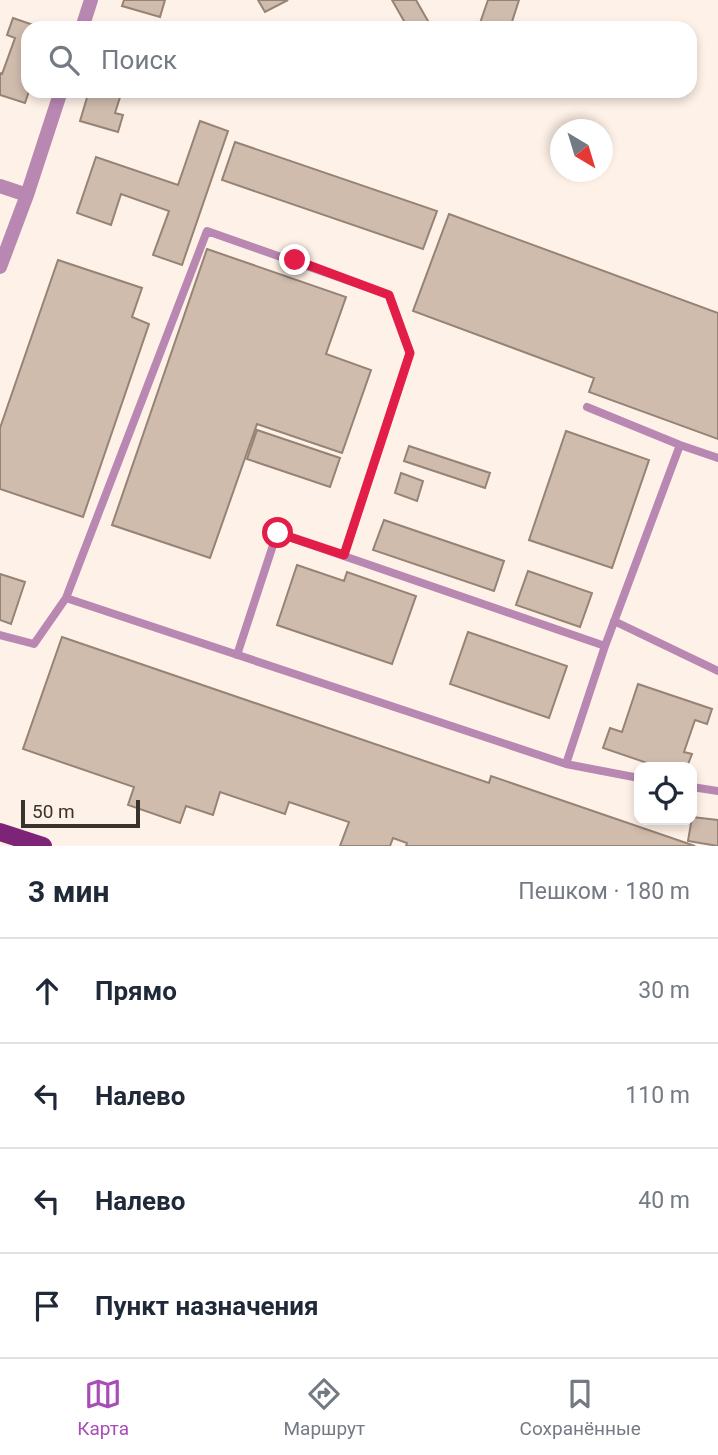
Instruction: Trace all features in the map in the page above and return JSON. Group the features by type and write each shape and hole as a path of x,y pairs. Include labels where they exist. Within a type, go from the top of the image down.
{"main road":[{"path":"0,832 43,846"}],"street":[{"path":"84,21 91,0"},
{"path":"0,267 59,98"},
{"path":"0,186 27,195"}],"lane":[{"path":"0,635 33,644 66,598 207,230 389,295 410,353 344,555"},
{"path":"587,407 718,458"},
{"path":"566,764 605,646 680,445"},
{"path":"237,655 278,533 605,646"},
{"path":"66,598 566,764 634,777"},
{"path":"614,621 718,671"},
{"path":"697,788 718,791"}],"building":[{"path":"124,0 165,0 160,17 122,6"},
{"path":"258,0 288,0 265,12"},
{"path":"392,0 416,0 428,21 404,21"},
{"path":"488,0 519,0 512,21 481,21"},
{"path":"13,18 22,21 21,98 27,98 25,103 0,95 0,73 2,74 15,38 7,35"},
{"path":"87,98 120,98 115,113 123,115 118,132 80,121"},
{"path":"200,121 228,131 182,265 153,255 169,211 121,194 111,225 77,213 96,157 178,185"},
{"path":"235,142 437,211 423,249 222,180"},
{"path":"449,214 718,313 718,439 589,392 594,378 413,311"},
{"path":"207,249 346,297 326,354 371,370 342,453 257,424 210,558 112,525"},
{"path":"58,260 142,288 132,317 149,324 83,517 0,489 0,428"},
{"path":"257,430 340,458 330,487 247,459"},
{"path":"566,431 649,460 612,568 529,540"},
{"path":"409,446 490,473 485,488 404,461"},
{"path":"401,473 423,481 417,501 395,493"},
{"path":"384,520 504,561 494,591 373,550"},
{"path":"297,565 344,581 347,572 416,596 392,664 277,625"},
{"path":"528,571 592,593 580,627 516,605"},
{"path":"0,574 25,582 11,624 0,620"},
{"path":"468,632 567,666 549,718 450,684"},
{"path":"62,637 489,783 491,776 695,846 406,846 407,843 393,838 390,846 340,846 349,822 289,802 285,814 220,792 213,815 186,806 180,823 128,805 134,787 23,749"},
{"path":"638,684 712,709 707,724 695,720 684,752 692,754 689,762 644,762 603,748 610,728 622,732"},
{"path":"697,818 718,820 718,846 688,841 691,825 697,825"}],"route":[{"path":"278,533 344,555 410,353 389,295 295,260"}]}
